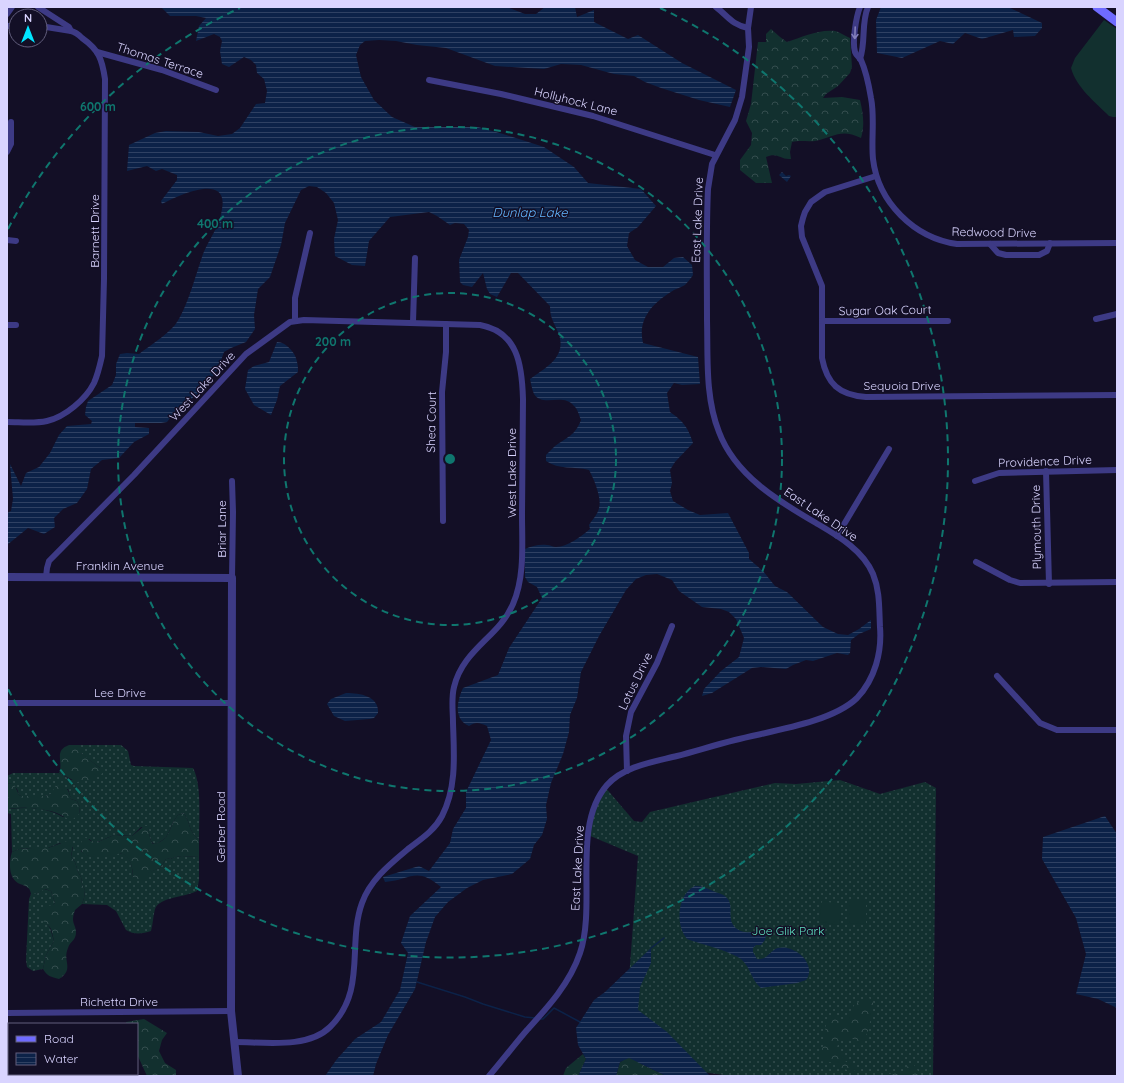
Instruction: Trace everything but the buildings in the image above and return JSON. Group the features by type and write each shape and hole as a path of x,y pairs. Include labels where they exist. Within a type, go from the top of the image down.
{"main road":[{"path":"1097,7 1117,22"}],"street":[{"path":"7,14 12,7"},
{"name":"Barnett Drive","path":"7,422 41,422 58,417 75,404 85,395 93,384 100,367 102,349 104,286 104,69 93,46 75,32 71,31 69,27 38,7"},
{"path":"716,7 731,22 748,28"},
{"name":"East Lake Drive","path":"489,1076 566,983 575,966 584,938 587,855 591,818 596,804 606,787 616,777 627,771 659,760 830,715 848,705 860,694 869,682 877,661 881,629 879,596 877,585 868,564 856,551 837,536 777,498 746,474 730,454 719,433 714,419 709,391 707,232 708,190 710,173 715,155 735,120 742,97 749,47 748,28 750,7"},
{"name":"Redwood Drive","path":"860,7 855,25 855,52 860,59 867,77 872,107 873,154 876,176 884,193 895,209 908,223 933,238 952,243 1117,243"},
{"name":"Redwood Drive","path":"860,59 863,51 863,28 868,7"},
{"path":"48,27 71,31"},
{"name":"Thomas Terrace","path":"97,52 162,70 216,90"},
{"name":"Hollyhock Lane","path":"429,80 502,94 593,116 715,155"},
{"path":"7,152 11,144 10,122"},
{"name":"Sequoia Drive","path":"876,176 825,192 811,202 805,212 802,223 802,237 822,286 822,358 824,370 836,388 853,396 871,397 1117,395"},
{"path":"295,321 295,298 310,233"},
{"path":"7,240 16,241"},
{"path":"990,244 998,253 1006,255 1039,255 1047,251 1050,243"},
{"path":"413,322 415,258"},
{"path":"1096,319 1117,314"},
{"name":"West Lake Drive","path":"46,577 46,568 49,561 134,475 246,354 290,322 304,320 480,325 492,328 499,332 512,344 521,374 523,398 522,552 517,593 507,615 498,627 472,652 455,681 452,700 454,769 451,788 443,814 433,829 404,853 373,882 362,901 357,924 356,956 352,984 340,1015 330,1027 323,1033 310,1040 290,1042 235,1042"},
{"name":"Sugar Oak Court","path":"822,321 948,320"},
{"name":"Shea Court","path":"443,522 442,392 446,352 446,324"},
{"path":"7,326 16,326"},
{"path":"837,536 889,449"},
{"name":"Providence Drive","path":"975,481 999,473 1117,470"},
{"name":"Plymouth Drive","path":"1046,471 1049,584"},
{"name":"Briar Lane","path":"232,481 232,578"},
{"path":"976,562 1010,580 1020,583 1049,584 1117,582"},
{"name":"Franklin Avenue","path":"7,576 232,578"},
{"name":"Gerber Road","path":"232,578 231,1011 238,1076"},
{"name":"Lotus Drive","path":"627,771 626,736 631,712 657,663 672,626"},
{"path":"997,676 1040,723 1049,728 1057,730 1117,730"},
{"name":"Lee Drive","path":"7,703 232,703"},
{"name":"Richetta Drive","path":"7,1013 231,1011"}],"green space":[{"path":"1104,20 1117,29 1117,117 1109,116 1087,94 1077,82 1071,68 1075,58"},
{"path":"771,29 787,42 823,31 835,31 850,38 852,67 850,73 838,86 826,94 823,98 842,97 860,100 863,114 863,128 861,138 854,135 838,134 815,141 792,142 790,152 791,159 773,155 766,157 772,183 756,183 740,170 740,160 751,145 752,133 746,121 751,104 758,42 766,42 766,34"},
{"path":"69,745 81,745 81,753 100,768 102,774 90,780 77,782 59,773 61,750"},
{"path":"81,745 121,745 128,751 131,765 193,768 196,775 199,793 199,839 191,831 184,813 178,815 164,839 160,842 154,844 151,841 148,829 141,827 132,836 116,835 98,842 89,839 81,851 88,855 96,856 120,853 127,856 131,864 133,878 160,868 166,859 171,859 178,856 199,857 199,880 197,891 167,900 158,905 155,909 151,931 138,934 129,932 126,930 116,911 107,905 82,904 85,890 75,862 71,857 73,847 60,843 48,848 19,849 12,852 11,814 7,813 8,809 37,808 50,811 63,817 79,814 80,807 77,801 71,799 68,789 45,796 21,796 11,783 7,784 7,776 13,773 59,773 71,780 100,768 81,753"},
{"name":"Joe Glik Park","path":"840,780 880,794 925,782 936,788 933,1076 731,1076 623,1061 638,856 588,835 591,818 605,787 634,821 642,822 650,812 775,783 796,784"},
{"path":"7,784 14,784 19,795 21,796 45,796 51,794 56,785 65,787 68,790 71,799 77,801 80,807 79,814 72,820 54,812 44,810 16,808 7,810"},
{"path":"184,813 191,831 199,839 199,857 178,856 171,859 166,859 160,868 148,873 145,879 139,881 133,879 131,863 127,857 120,853 112,856 92,857 84,854 82,851 80,845 83,839 86,838 91,841 98,842 114,835 132,836 144,826 147,826 153,844 159,842 166,837 178,815"},
{"path":"67,841 73,844 71,857 75,862 85,890 82,904 75,910 73,918 76,935 69,946 67,953 66,972 59,979 50,976 43,969 46,955 54,941 51,929 41,916 43,909 55,903 51,891 45,889 36,894 31,894 27,887 16,882 13,878 10,870 10,861 12,852 19,849 48,848"},
{"path":"44,889 51,891 55,903 42,918 50,928 54,941 46,955 43,969 33,971 27,967 26,960 29,899 31,894 36,894"},
{"path":"822,901 840,904 841,914 839,925 819,922"},
{"path":"848,901 866,901 866,924 848,923"},
{"path":"869,998 874,1004 868,1031 860,1048 853,1039 840,1040 837,1047 845,1061 856,1068 854,1072 830,1062 819,1061 824,1044 828,1018 834,1015 839,1022 846,1018 855,1004"},
{"path":"144,1019 167,1033 162,1040 159,1051 165,1063 176,1070 176,1076 147,1076 138,1056 138,1023 126,1022"},
{"path":"583,1054 586,1059 579,1076 563,1076 566,1068"},
{"path":"629,1058 666,1076 616,1076 620,1062"},
{"path":"912,1062 918,1071 919,1076 886,1076 888,1074 902,1072"}],"water":[{"name":"Dunlap Lake","path":"161,7 507,7 525,14 536,14 545,7 575,7 577,17 594,10 594,22 628,39 638,35 682,63 736,90 730,107 699,100 661,88 634,76 614,74 581,65 561,64 544,69 495,66 446,48 396,41 365,41 360,45 356,55 361,77 374,100 392,117 415,127 478,127 503,134 544,147 574,167 588,183 641,189 656,206 638,227 629,233 627,246 635,260 648,267 663,267 674,258 683,257 692,265 693,275 686,284 674,290 654,305 645,318 642,326 643,343 698,357 700,384 682,385 674,383 667,393 670,412 684,425 693,443 675,462 670,470 672,483 670,491 673,501 700,515 728,513 749,553 749,559 763,571 775,586 787,592 823,627 838,634 848,635 871,620 871,629 859,634 851,640 850,653 848,655 837,653 813,661 806,660 786,669 761,667 752,668 712,693 702,696 704,689 721,671 739,657 744,638 736,619 729,612 721,609 702,607 679,591 672,580 657,574 646,575 636,579 626,590 599,636 581,672 577,698 570,715 569,732 563,754 551,783 546,805 547,819 542,835 534,845 530,859 512,874 483,880 467,888 448,902 435,917 426,942 415,989 388,1035 376,1064 373,1076 325,1076 337,1059 355,1039 381,1022 400,990 408,953 401,943 410,916 441,887 425,877 413,876 385,882 383,877 419,866 429,871 450,843 453,829 466,808 466,792 491,740 487,726 474,723 469,726 460,719 458,714 459,698 463,688 498,675 509,648 542,598 537,587 528,582 525,577 525,549 541,545 560,547 574,541 590,529 589,525 596,515 600,504 595,483 589,470 556,466 546,461 546,455 576,430 581,420 575,407 569,402 564,400 542,400 534,394 532,389 530,379 554,360 560,348 560,340 551,316 550,306 518,273 511,273 497,297 490,294 487,289 483,273 472,287 463,285 460,282 459,260 468,237 469,230 464,224 455,223 450,225 429,212 390,217 369,241 365,266 352,265 335,256 334,239 338,220 334,203 326,193 317,187 309,186 301,190 285,223 281,245 270,277 258,289 254,315 255,329 246,342 224,352 218,369 202,391 176,410 167,422 135,423 135,427 149,428 149,434 134,442 119,458 102,460 91,469 87,489 77,503 63,509 54,518 55,527 44,534 28,528 7,545 7,513 11,511 13,499 10,464 21,486 26,473 39,467 50,453 59,435 67,426 91,424 92,421 85,415 88,401 112,385 116,375 116,364 120,354 139,354 175,325 191,291 203,254 217,227 221,215 222,198 218,191 210,189 201,189 190,192 162,204 161,201 177,180 177,175 162,169 156,171 147,166 127,171 129,145 155,133 166,131 199,132 218,136 232,134 240,128 256,104 265,103 267,91 264,79 257,73 256,65 251,60 244,57 229,67 222,64 220,51 222,41 220,37 214,34 196,41 199,26 206,18 196,16 170,16"},
{"path":"881,7 1008,7 1042,23 1042,28 1035,36 1014,37 1013,30 982,39 965,33 953,44 940,41 902,58 877,53 876,20"},
{"path":"782,172 786,176 791,176 787,182 779,175"},
{"path":"277,342 284,344 293,352 298,366 298,372 280,386 277,400 271,415 254,405 245,389 248,370 254,366 269,362"},
{"path":"346,693 363,695 372,699 377,707 378,713 374,718 370,719 345,721 334,716 327,704 331,699"},
{"path":"1105,816 1117,834 1117,1008 1098,999 1076,994 1086,954 1076,918 1042,859 1043,837"},
{"path":"695,886 707,888 726,897 730,905 733,925 737,929 744,932 759,932 766,935 765,940 761,945 756,945 753,948 753,952 757,959 766,957 775,949 782,947 791,949 803,956 809,970 806,980 797,983 761,988 755,982 747,966 742,960 724,951 687,939 681,926 681,903 684,896"},
{"path":"651,948 651,963 640,987 638,1010 667,1032 710,1076 666,1076 629,1058 620,1062 616,1076 579,1076 586,1059 578,1045 576,1028 594,1000 605,992"}],"waterway":[{"path":"651,948 664,938"},
{"path":"417,982 525,1017 535,1018"},
{"path":"540,1019 543,1019 554,1008 580,1022"}]}
